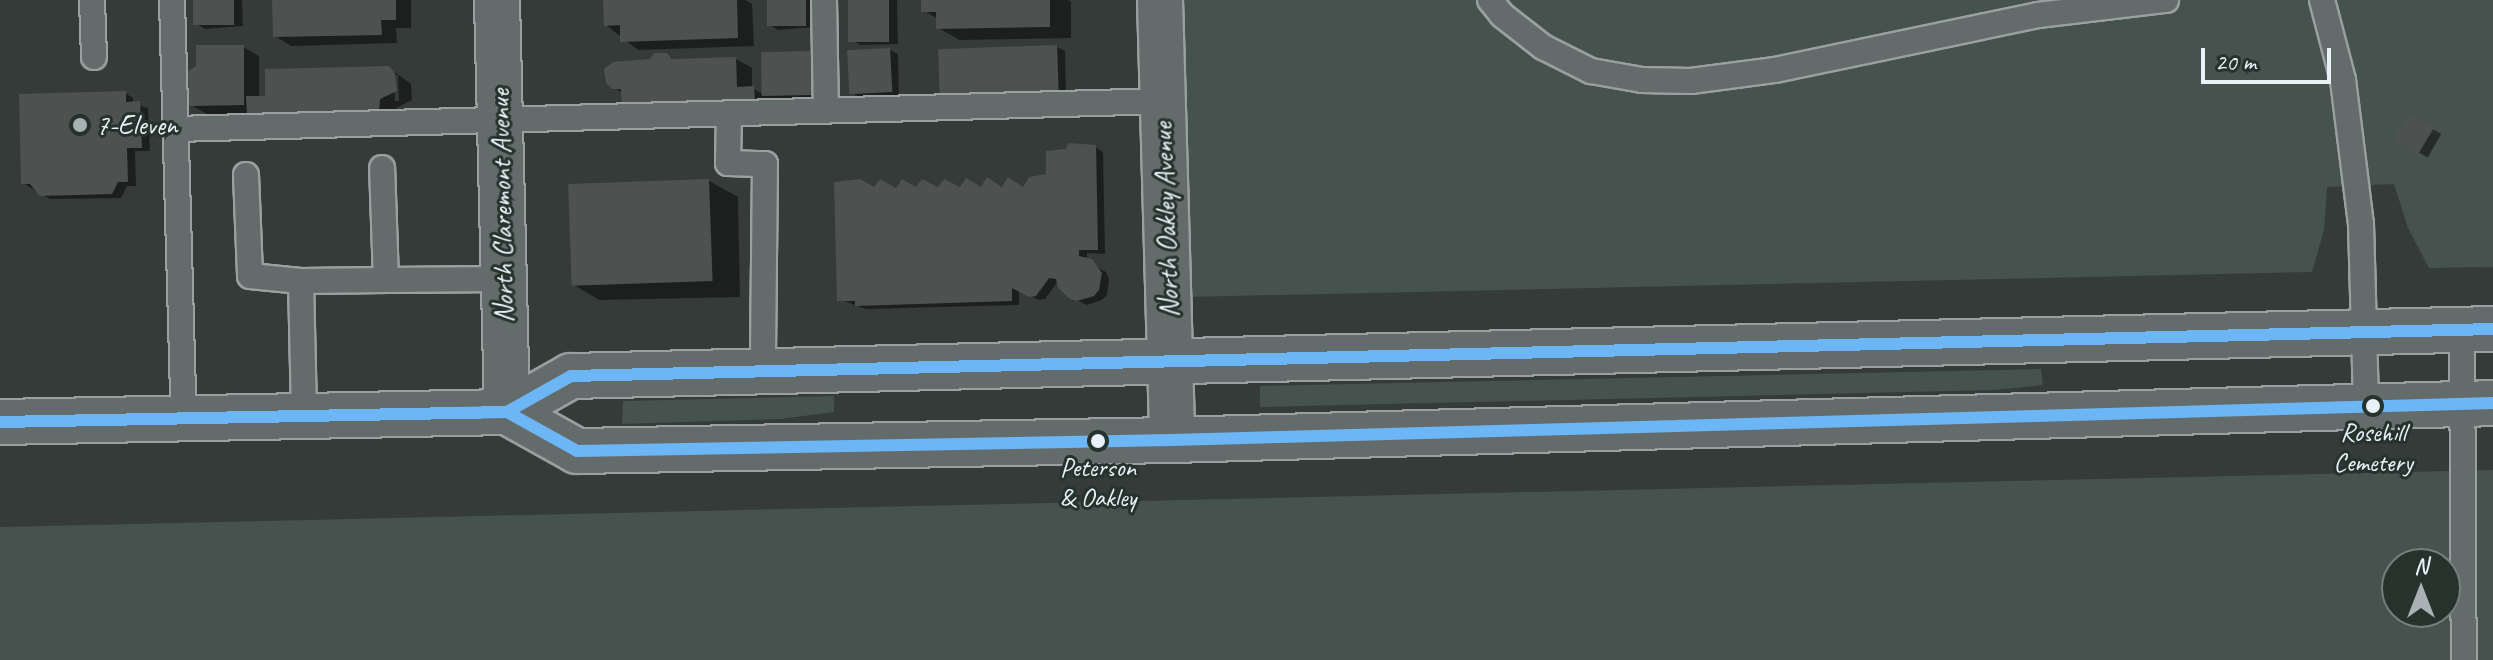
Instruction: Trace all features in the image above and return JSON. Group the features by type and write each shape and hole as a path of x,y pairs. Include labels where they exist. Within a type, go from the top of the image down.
{"main road":[{"name":"North Claremont Avenue","path":"497,0 507,412"},
{"name":"North Oakley Avenue","path":"1160,0 1172,440"},
{"path":"0,422 507,412 571,376 2478,330"},
{"path":"507,412 577,451 1172,440 2478,403"}],"lane":[{"path":"92,0 94,57"},
{"path":"172,0 184,418"},
{"path":"824,0 826,111"},
{"path":"1490,0 1502,15 1543,47 1591,71 1642,80 1691,81 1775,70 2038,15 2166,0"},
{"path":"2322,0 2343,80 2361,224 2366,405"},
{"path":"176,129 1163,101"},
{"path":"729,114 728,163 765,164 763,372"},
{"path":"382,168 386,280"},
{"path":"246,175 250,276 301,281 504,279"},
{"path":"301,281 304,415"},
{"path":"2464,660 2478,403 2478,330"}],"shaded area":[{"path":"1182,0 2493,0 2493,267 2429,268 2408,228 2394,184 2327,187 2324,230 2312,272 1187,297"},
{"path":"2041,369 2043,385 1995,390 1260,407 1260,386"},
{"path":"834,396 834,412 781,419 622,424 623,401"},
{"name":"Rosehill Cemetery","path":"2493,470 2493,660 0,660 0,527"}],"building":[{"path":"193,0 234,0 234,25 193,25"},
{"path":"272,0 396,0 396,20 381,20 382,35 273,37"},
{"path":"603,0 737,0 738,38 620,42 620,25 604,26"},
{"path":"767,0 806,0 806,26 767,26"},
{"path":"848,0 889,0 889,42 848,42"},
{"path":"921,0 1050,0 1050,27 936,29 936,12 921,12"},
{"path":"196,45 244,45 244,105 189,106 188,71 196,66"},
{"path":"1057,45 1059,96 940,100 938,49"},
{"path":"890,48 892,92 849,94 847,50"},
{"path":"813,51 814,95 762,96 761,52"},
{"path":"654,53 667,53 672,59 736,57 737,87 754,86 755,103 622,107 621,89 612,89 606,83 604,69 613,62 650,59"},
{"path":"389,66 395,73 397,91 380,99 379,112 247,115 246,96 265,96 265,69"},
{"name":"7-Eleven","path":"126,91 126,102 140,101 142,148 127,148 128,182 118,182 112,194 40,196 30,184 21,184 19,94"},
{"path":"2409,113 2434,128 2418,155 2393,140"},
{"path":"1068,143 1096,145 1098,250 1079,250 1079,256 1092,259 1102,273 1099,290 1094,296 1077,301 1070,299 1058,288 1056,279 1049,278 1036,296 1029,297 1012,288 1012,301 855,306 855,301 837,301 834,182 860,179 874,187 880,179 896,188 902,179 916,187 922,179 938,187 944,179 960,187 966,178 981,187 987,177 1002,187 1008,177 1023,187 1029,177 1046,174 1046,151 1066,149"},
{"path":"709,179 713,281 572,286 568,184"}],"transit line":[{"path":"456,413 507,412 571,376 2493,329"},
{"path":"0,422 507,412 577,451 1172,440 2493,403"}],"place":[{"name":"7-Eleven","path":"80,125"},
{"name":"Rosehill Cemetery","path":"2373,406"},
{"name":"Peterson & Oakley","path":"1098,441"}]}
